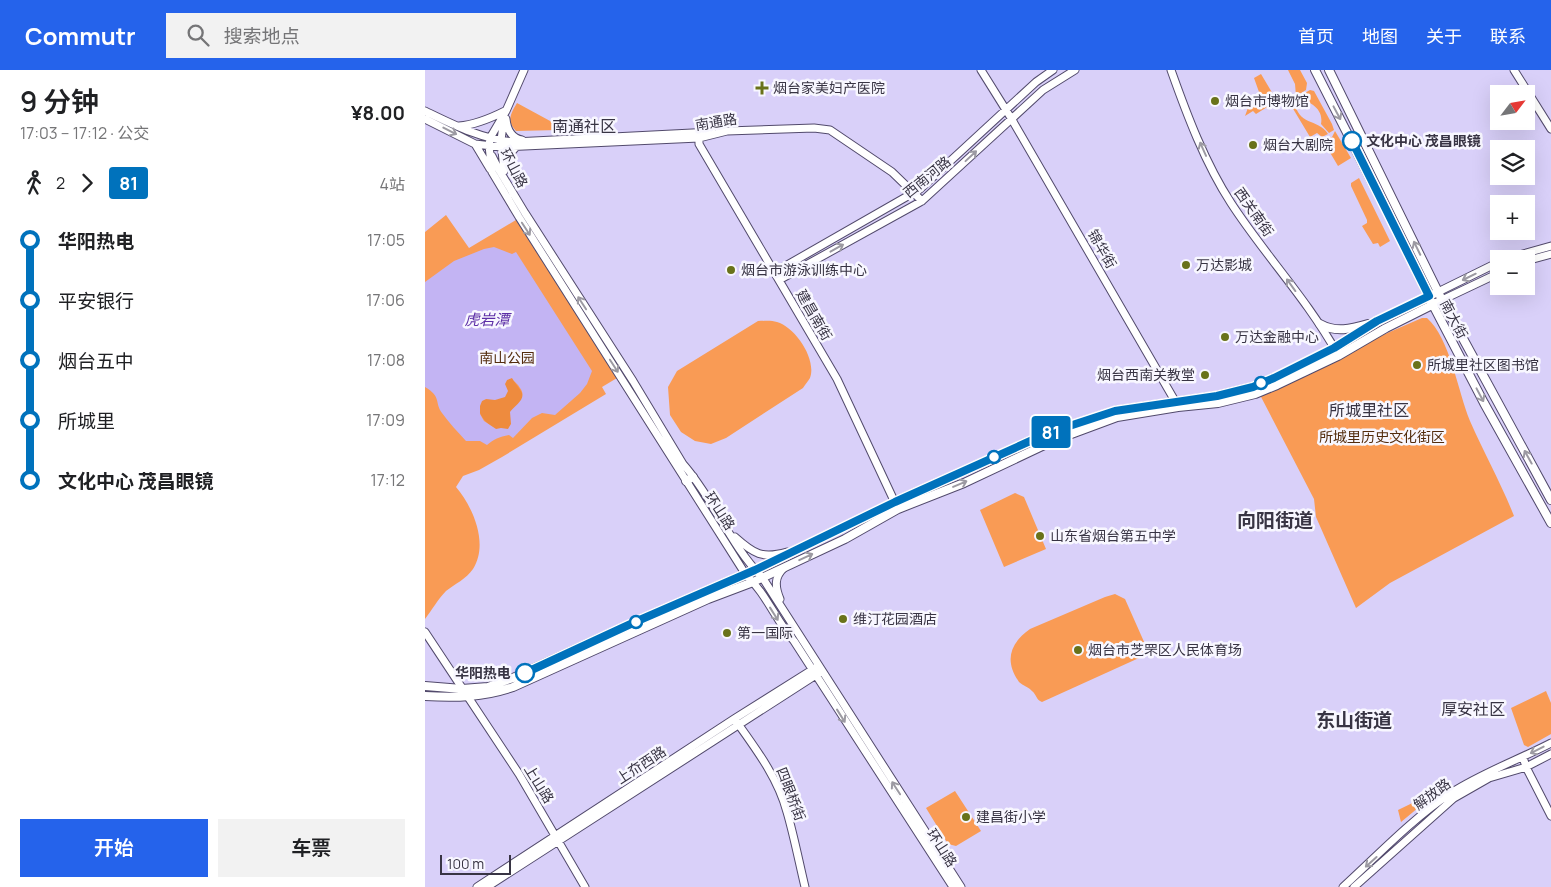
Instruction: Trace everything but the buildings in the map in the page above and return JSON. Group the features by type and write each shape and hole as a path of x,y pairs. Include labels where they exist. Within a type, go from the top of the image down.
{"main road":[{"path":"489,142 506,111 524,70"},
{"name":"锦华街","path":"981,70 1011,118 1175,401"},
{"name":"西南河路","path":"775,272 914,194 1036,82 1053,70"},
{"name":"西南河路","path":"779,280 922,201 1043,90 1075,70"},
{"name":"西关南街","path":"1171,70 1192,125 1209,163 1230,202 1320,324 1336,352"},
{"name":"南大街","path":"1315,70 1484,403 1551,522"},
{"name":"南大街","path":"1329,70 1442,300 1551,500"},
{"path":"1514,70 1551,129"},
{"path":"425,111 489,142 501,144 525,141 727,131"},
{"path":"456,126 493,118 506,111"},
{"path":"506,111 509,131 516,139 525,141"},
{"name":"环山路","path":"505,180 501,144 506,111"},
{"path":"425,119 475,144 492,172"},
{"name":"南通路","path":"501,144 516,147 699,138 727,131 814,128 830,130 891,172 922,201"},
{"name":"建昌南街","path":"699,138 699,144 837,379 897,506"},
{"path":"475,144 489,142"},
{"name":"环山路","path":"489,142 492,172 690,479 746,575 753,582 953,887"},
{"name":"环山路","path":"489,142 494,162 683,464 690,479 762,578 961,887"},
{"path":"504,172 508,156 516,147"},
{"path":"1535,251 1551,246"},
{"path":"1535,258 1551,254"},
{"path":"1320,324 1330,329 1342,330 1377,321 1490,266"},
{"path":"425,686 459,689 488,687 513,678 897,506 1048,433 1115,411 1217,396 1253,387 1336,352 1490,277"},
{"path":"425,696 467,698 513,688 708,599 762,578 845,539 897,506 964,483 1055,440 1117,416 1218,403 1255,394 1277,385 1336,352 1377,321"},
{"path":"722,522 746,546 757,554 765,556 775,555 800,549"},
{"path":"789,565 779,574 775,584 776,591 789,620"},
{"name":"上山路","path":"425,632 459,689 519,774 585,887"},
{"name":"上夼西路","path":"487,887 558,838 821,668"},
{"name":"四眼桥街","path":"736,722 769,770 778,787 787,810 805,887"},
{"name":"解放路","path":"1343,887 1429,810 1451,793 1551,743"},
{"name":"解放路","path":"1354,887 1454,798 1489,778 1526,767 1551,754"},
{"path":"1523,757 1526,767 1551,816"},
{"name":"上夼西路","path":"477,887 558,838"}],"green space":[{"path":"1288,70 1300,70 1307,83 1306,90 1296,96 1295,84"},
{"path":"1261,74 1277,101 1256,114 1253,111 1245,116 1249,105 1260,101 1254,78"},
{"path":"1310,90 1314,91 1332,124 1334,130 1329,133 1321,124 1320,114 1315,106 1296,98"},
{"path":"1294,99 1299,114 1319,125 1328,134 1322,137 1317,133 1310,137 1289,102"},
{"path":"517,103 563,128 559,130 516,131 510,120"},
{"path":"1335,131 1351,158 1338,166 1322,139 1332,137"},
{"path":"1359,178 1390,241 1380,247 1378,243 1373,244 1362,226 1367,223 1367,220 1351,186 1351,183"},
{"name":"南山公园","path":"446,215 469,248 516,220 617,378 602,387 606,394 502,457 479,470 463,476 456,487 468,505 477,526 479,537 478,559 470,573 446,591 425,619 425,232"},
{"name":"所城里历史文化街区","path":"1422,318 1427,318 1442,338 1470,421 1514,516 1390,583 1356,608 1316,517 1314,499 1260,395"},
{"path":"758,321 777,322 791,330 807,353 811,370 810,378 803,388 726,438 711,444 695,441 681,432 670,415 668,387 677,371"},
{"path":"1015,493 1024,497 1046,549 1004,567 980,510"},
{"name":"烟台市芝罘区人民体育场","path":"1115,594 1125,599 1145,644 1144,653 1139,658 1042,702 1040,701 1031,690 1019,682 1014,674 1011,653 1018,640 1030,629"},
{"path":"1546,691 1551,703 1551,734 1528,747 1524,745 1511,708"},
{"path":"955,791 981,831 956,846 948,844 926,808"},
{"path":"1433,793 1430,798 1401,822 1398,810"}],"shaded area":[{"path":"512,378 521,390 522,401 513,409 511,424 508,429 496,429 482,417 479,409 480,405 484,400 505,397 505,384 507,380"}],"water":[{"name":"虎岩潭","path":"494,247 512,254 516,252 592,371 587,384 580,393 555,415 542,413 532,418 513,438 509,435 494,440 487,445 480,441 466,441 442,413 434,394 425,387 425,282 454,261","holes":["512,378 522,392 522,399 510,412 511,424 508,429 496,429 484,421 480,414 480,406 482,401 486,399 495,400 505,397 508,391 505,384 507,380"]}],"bus line":[{"name":"81","path":"525,673 635,622 755,570 895,502 1048,433 1115,411 1217,396 1253,387 1334,348 1377,321 1429,296 1352,141"}],"place":[{"name":"烟台家美妇产医院","path":"762,88"},
{"name":"烟台市博物馆","path":"1215,101"},
{"name":"文化中心 茂昌眼镜","path":"1352,141"},
{"name":"烟台大剧院","path":"1253,145"},
{"name":"万达影城","path":"1186,265"},
{"name":"烟台市游泳训练中心","path":"731,270"},
{"name":"万达金融中心","path":"1225,337"},
{"name":"所城里社区图书馆","path":"1417,365"},
{"name":"烟台西南关教堂","path":"1205,375"},
{"name":"山东省烟台第五中学","path":"1040,536"},
{"name":"维汀花园酒店","path":"843,619"},
{"name":"第一国际","path":"727,633"},
{"name":"烟台市芝罘区人民体育场","path":"1078,650"},
{"name":"华阳热电","path":"525,673"},
{"name":"建昌街小学","path":"966,817"}],"district":[{"name":"南通社区","path":"584,126"},
{"name":"所城里社区","path":"1369,410"},
{"name":"向阳街道","path":"1275,520"},
{"name":"厚安社区","path":"1473,709"},
{"name":"东山街道","path":"1354,720"}]}
